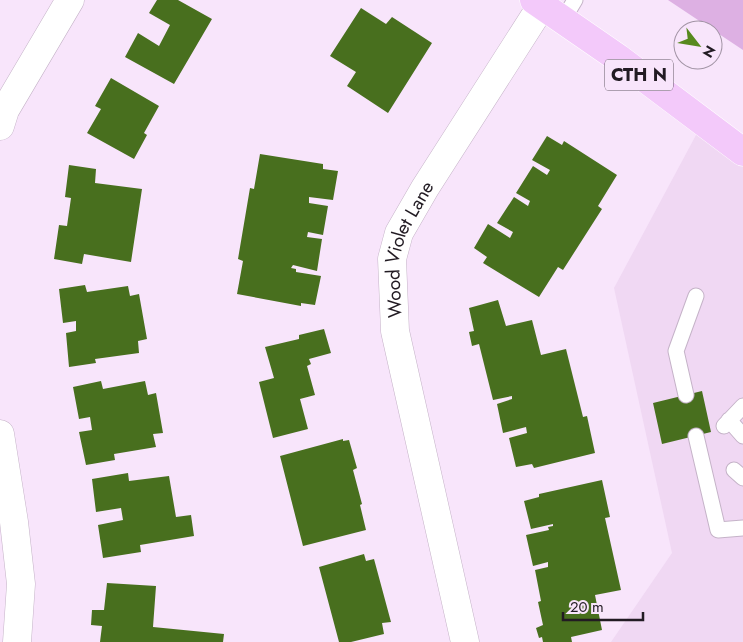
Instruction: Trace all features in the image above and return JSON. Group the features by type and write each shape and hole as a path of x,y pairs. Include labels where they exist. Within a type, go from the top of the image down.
{"main road":[{"name":"CTH N","path":"553,6 618,58 743,152"}],"street":[{"path":"0,126 6,110 70,0"},
{"name":"Wood Violet Lane","path":"466,642 395,331 392,259 399,233 425,188 553,6"},
{"path":"0,434 14,522 21,584 17,642"}],"lane":[{"path":"686,395 676,351 696,296"},
{"path":"743,406 726,423 743,436"},
{"path":"696,436 718,530 743,528"}],"shaded area":[{"path":"668,0 743,0 743,50 723,37 723,20 698,20"},
{"path":"703,122 743,152 743,642 611,642 672,553 614,288"}],"building":[{"path":"157,0 178,0 212,19 174,84 125,57 138,33 159,46 170,25 149,13"},
{"path":"361,8 386,24 392,17 432,43 388,113 347,86 356,72 330,56"},
{"path":"111,78 159,106 144,133 147,135 134,159 87,133 101,109 95,106"},
{"path":"547,136 562,145 564,141 617,175 598,206 602,209 563,270 558,267 539,297 483,263 487,257 474,248 488,224 510,238 513,232 497,223 514,197 528,206 530,201 516,193 533,166 547,175 550,170 532,160"},
{"path":"260,154 323,164 323,169 338,171 333,200 309,197 309,203 328,206 323,235 308,232 307,237 322,239 317,271 293,265 291,268 296,269 296,272 321,276 315,305 301,303 301,306 237,294 243,261 238,259 250,188 254,189"},
{"path":"69,165 96,169 95,183 142,189 131,262 84,254 82,264 54,259 59,225 67,226 71,198 65,197"},
{"path":"85,285 87,292 128,286 130,296 139,294 147,339 138,341 139,353 95,359 96,363 69,367 66,333 76,331 76,321 63,323 59,289"},
{"path":"498,300 506,326 532,320 541,355 566,349 583,417 587,416 595,453 534,468 532,464 516,467 509,438 527,433 526,427 503,433 497,404 512,399 512,396 493,400 479,344 472,346 469,332 474,331 469,308"},
{"path":"324,329 331,353 309,359 311,364 307,366 315,395 300,399 308,429 273,438 259,382 274,378 265,347 299,339 299,335"},
{"path":"101,381 103,389 145,381 148,395 156,393 163,433 153,434 156,447 114,454 115,460 86,465 79,432 92,430 90,417 79,419 73,387"},
{"path":"702,391 711,432 662,444 653,403"},
{"path":"343,439 343,441 349,440 357,468 353,470 362,504 360,505 366,530 303,546 280,456"},
{"path":"128,473 129,481 169,476 176,517 191,515 194,536 140,545 141,552 103,558 98,525 123,520 121,508 96,512 92,479"},
{"path":"602,480 610,517 605,518 621,590 595,595 602,630 571,637 572,642 543,642 542,637 539,638 536,628 543,625 538,602 541,601 535,570 548,567 548,562 533,566 526,535 549,530 548,527 553,526 553,524 531,529 524,501 539,497 539,494"},
{"path":"364,554 366,561 374,559 391,622 382,623 384,634 351,642 339,642 319,567"},
{"path":"107,583 156,586 153,627 224,634 223,642 100,642 102,626 91,625 92,610 104,610"}]}
